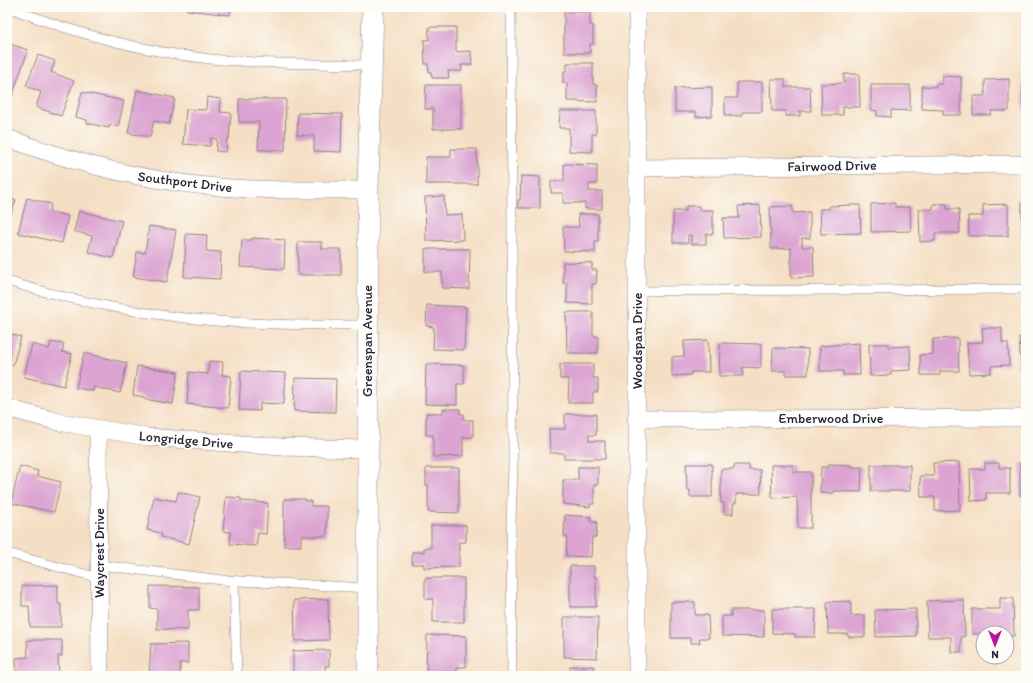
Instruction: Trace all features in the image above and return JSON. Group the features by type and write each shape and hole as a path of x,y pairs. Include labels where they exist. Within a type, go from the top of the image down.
{"street":[{"name":"Greenspan Avenue","path":"368,676 367,325 372,7"},
{"name":"Woodspan Drive","path":"637,7 637,676"},
{"name":"Southport Drive","path":"7,138 128,174 169,181 253,190 368,190"},
{"name":"Fairwood Drive","path":"638,168 1026,164"},
{"name":"Longridge Drive","path":"7,408 98,429 148,438 258,446 367,449"},
{"name":"Emberwood Drive","path":"636,419 1026,418"},
{"name":"Waycrest Drive","path":"98,429 100,676"}],"lane":[{"path":"8,7 35,18 125,44 209,58 270,64 371,65"},
{"path":"511,7 513,450 511,522 512,676"},
{"path":"7,281 79,300 185,318 281,325 367,325"},
{"path":"637,291 1026,289"},
{"path":"7,553 99,571 368,588"},
{"path":"234,580 236,676"}],"building":[{"path":"187,7 231,7 230,15 187,10"},
{"path":"298,7 341,7 341,9 298,9"},
{"path":"564,12 590,12 590,25 593,25 593,44 590,44 590,53 564,53"},
{"path":"429,27 456,27 456,52 471,51 472,65 461,65 462,71 448,71 449,78 432,78 431,72 429,72 428,64 425,64 424,40 429,40"},
{"path":"7,43 28,50 11,99 7,97"},
{"path":"38,55 55,61 51,72 74,81 61,116 36,107 41,92 26,86"},
{"path":"567,63 593,63 593,84 597,85 597,102 567,101 567,83 563,83 564,71 567,71"},
{"path":"844,74 859,74 860,107 843,107 843,115 822,115 821,84 844,83"},
{"path":"942,76 961,77 961,115 943,115 943,110 922,109 922,86 936,87 936,84 942,84"},
{"path":"1023,78 1026,78 1026,110 1023,110"},
{"path":"771,79 785,79 785,87 810,87 811,111 800,111 800,116 786,116 786,111 772,111"},
{"path":"1009,79 1009,111 991,111 991,115 973,115 973,96 985,96 985,80"},
{"path":"737,82 762,82 762,112 742,112 742,116 725,116 725,98 737,98"},
{"path":"426,85 461,85 461,129 433,129 433,109 425,109"},
{"path":"871,85 910,85 910,111 891,110 891,117 877,116 877,111 871,110"},
{"path":"712,87 712,116 696,117 696,112 675,112 675,88"},
{"path":"137,90 175,98 169,124 154,121 150,137 128,133"},
{"path":"82,92 124,101 118,127 110,125 109,128 87,123 87,120 76,117"},
{"path":"207,97 221,99 220,112 231,113 229,139 227,139 226,152 216,151 217,139 211,138 210,146 183,144 186,109 206,110"},
{"path":"239,99 286,99 285,150 258,150 259,122 239,122"},
{"path":"560,111 596,111 596,134 592,134 592,152 569,151 569,128 559,128"},
{"path":"298,113 342,114 341,152 314,151 314,136 297,135"},
{"path":"451,149 477,149 477,184 426,184 426,157 451,157"},
{"path":"564,164 597,165 597,184 589,184 589,191 602,191 602,209 585,209 585,203 563,203 563,193 551,193 551,181 564,181"},
{"path":"521,176 540,177 540,208 518,208 518,200 520,200"},
{"path":"444,196 445,215 462,214 463,240 426,241 425,197"},
{"path":"7,197 16,200 7,224"},
{"path":"27,198 51,204 49,212 68,216 62,243 18,233"},
{"path":"895,203 895,207 910,207 911,231 871,232 871,204"},
{"path":"1022,203 1026,203 1026,236 1022,236"},
{"path":"933,204 947,204 947,209 959,209 960,233 935,233 935,241 920,242 919,209 933,209"},
{"path":"1008,204 1008,236 969,236 968,216 983,216 983,205"},
{"path":"760,205 761,237 724,238 723,218 739,218 738,206"},
{"path":"860,205 861,233 821,234 820,209 829,209 829,206"},
{"path":"686,206 699,206 699,210 713,210 713,234 706,234 706,244 691,244 691,235 688,235 688,243 673,243 673,211 686,211"},
{"path":"792,206 793,213 810,212 810,238 802,238 802,247 813,247 814,277 791,278 791,248 771,249 770,207"},
{"path":"79,211 122,221 113,258 88,252 92,236 74,231"},
{"path":"578,214 598,214 598,241 595,241 595,252 564,251 563,227 579,227"},
{"path":"149,226 176,230 167,282 133,277 137,252 145,253"},
{"path":"186,234 207,235 206,251 221,252 220,279 184,277"},
{"path":"252,238 285,240 284,269 240,267 242,240 252,240"},
{"path":"298,242 322,242 322,249 341,249 341,275 298,275"},
{"path":"425,249 470,249 469,289 442,288 442,272 425,272"},
{"path":"563,262 592,263 592,270 597,270 596,284 592,284 592,304 567,303 567,283 563,283"},
{"path":"427,305 466,307 464,350 433,349 434,327 426,326"},
{"path":"566,312 593,312 593,336 598,336 598,353 567,353"},
{"path":"7,322 10,322 7,331"},
{"path":"982,328 1002,328 1002,343 1008,343 1009,365 991,366 991,373 969,374 967,343 983,342"},
{"path":"7,333 21,337 13,365 7,364"},
{"path":"1019,337 1026,337 1026,370 1021,370"},
{"path":"958,338 959,371 940,371 940,375 921,375 920,355 933,354 933,339"},
{"path":"708,340 709,372 691,372 691,375 672,376 672,357 684,356 684,341"},
{"path":"51,342 64,344 62,352 72,354 64,386 24,377 32,344 49,349"},
{"path":"720,343 761,344 761,368 743,367 743,376 719,376"},
{"path":"859,343 860,375 843,375 843,371 820,371 820,346"},
{"path":"869,344 888,344 888,347 910,346 911,370 891,371 891,375 870,376"},
{"path":"773,348 808,349 808,375 785,375 785,371 772,371"},
{"path":"84,353 127,363 120,393 94,387 93,391 76,388"},
{"path":"209,361 223,362 222,375 231,376 228,408 187,404 189,372 208,374"},
{"path":"426,364 464,365 464,384 457,384 457,405 425,404"},
{"path":"560,364 593,364 593,378 598,378 598,392 593,392 593,403 568,403 569,379 560,379"},
{"path":"137,366 178,372 173,404 144,399 144,397 133,395"},
{"path":"241,371 286,373 284,404 260,403 260,411 239,410"},
{"path":"295,378 336,379 335,412 294,411"},
{"path":"443,409 460,409 460,414 464,414 464,420 473,420 473,437 463,437 463,456 433,457 433,435 426,435 426,413 443,413"},
{"path":"565,414 596,414 596,435 589,435 589,441 605,441 605,459 564,459 564,453 550,453 549,429 565,429"},
{"path":"959,462 960,510 935,511 935,497 921,497 920,476 934,476 933,463"},
{"path":"985,463 999,463 999,468 1010,468 1010,493 986,493 986,500 971,501 970,469 985,469"},
{"path":"1020,463 1026,463 1026,496 1020,496"},
{"path":"686,464 712,464 712,497 690,497 690,490 687,490"},
{"path":"829,464 862,467 861,492 833,491 833,494 820,493 821,467 829,467"},
{"path":"734,465 749,465 749,470 760,470 761,494 736,494 736,503 733,503 733,514 724,514 724,503 721,503 721,469 734,469"},
{"path":"771,465 793,465 793,472 811,472 811,528 798,528 797,497 772,498"},
{"path":"871,465 910,465 910,491 871,491"},
{"path":"20,466 38,471 37,476 61,482 54,512 11,503"},
{"path":"578,467 598,467 598,485 594,485 594,504 590,504 590,507 563,504 563,480 578,480"},
{"path":"426,468 459,468 459,513 428,512 428,485 426,485"},
{"path":"178,492 200,497 189,544 161,537 161,533 147,530 154,497 176,501"},
{"path":"226,497 241,498 241,501 268,503 266,534 258,533 256,546 230,544 231,532 223,531"},
{"path":"284,499 306,499 306,501 311,501 311,506 327,506 327,536 301,536 301,546 284,546"},
{"path":"565,515 591,517 591,522 597,522 596,537 592,537 591,557 566,556 567,536 564,536"},
{"path":"431,525 466,525 466,542 459,542 459,567 424,568 424,564 412,564 412,552 424,552 424,548 431,548"},
{"path":"570,566 594,566 594,577 596,577 596,607 570,607"},
{"path":"425,578 464,578 464,622 433,622 433,599 425,599"},
{"path":"58,585 58,604 61,604 61,627 30,627 29,606 22,606 22,586"},
{"path":"150,586 199,587 199,610 188,610 188,630 157,629 157,609 150,608"},
{"path":"1000,598 1013,598 1014,625 975,625 975,634 972,634 972,609 1000,609"},
{"path":"328,599 329,640 295,641 294,600"},
{"path":"964,600 965,636 961,637 961,652 951,652 951,637 928,637 927,601"},
{"path":"851,601 851,616 865,615 865,637 848,637 848,634 828,634 827,602"},
{"path":"671,602 695,602 695,615 708,615 709,638 699,638 700,643 691,643 691,638 671,638"},
{"path":"772,609 816,609 815,637 795,637 795,634 772,633"},
{"path":"916,609 916,636 876,637 875,610"},
{"path":"731,610 764,610 764,637 722,636 722,616 731,616"},
{"path":"1023,610 1026,610 1026,632 1023,632"},
{"path":"564,617 598,617 597,658 564,657"},
{"path":"427,635 466,636 466,667 457,667 456,676 426,676"},
{"path":"27,640 62,640 62,656 58,656 59,676 27,676 27,673 17,673 16,658 28,657"},
{"path":"188,643 188,663 180,663 180,676 149,676 151,644"},
{"path":"329,650 329,666 325,666 325,676 293,676 293,651"},
{"path":"570,666 594,666 594,676 571,676"}]}
